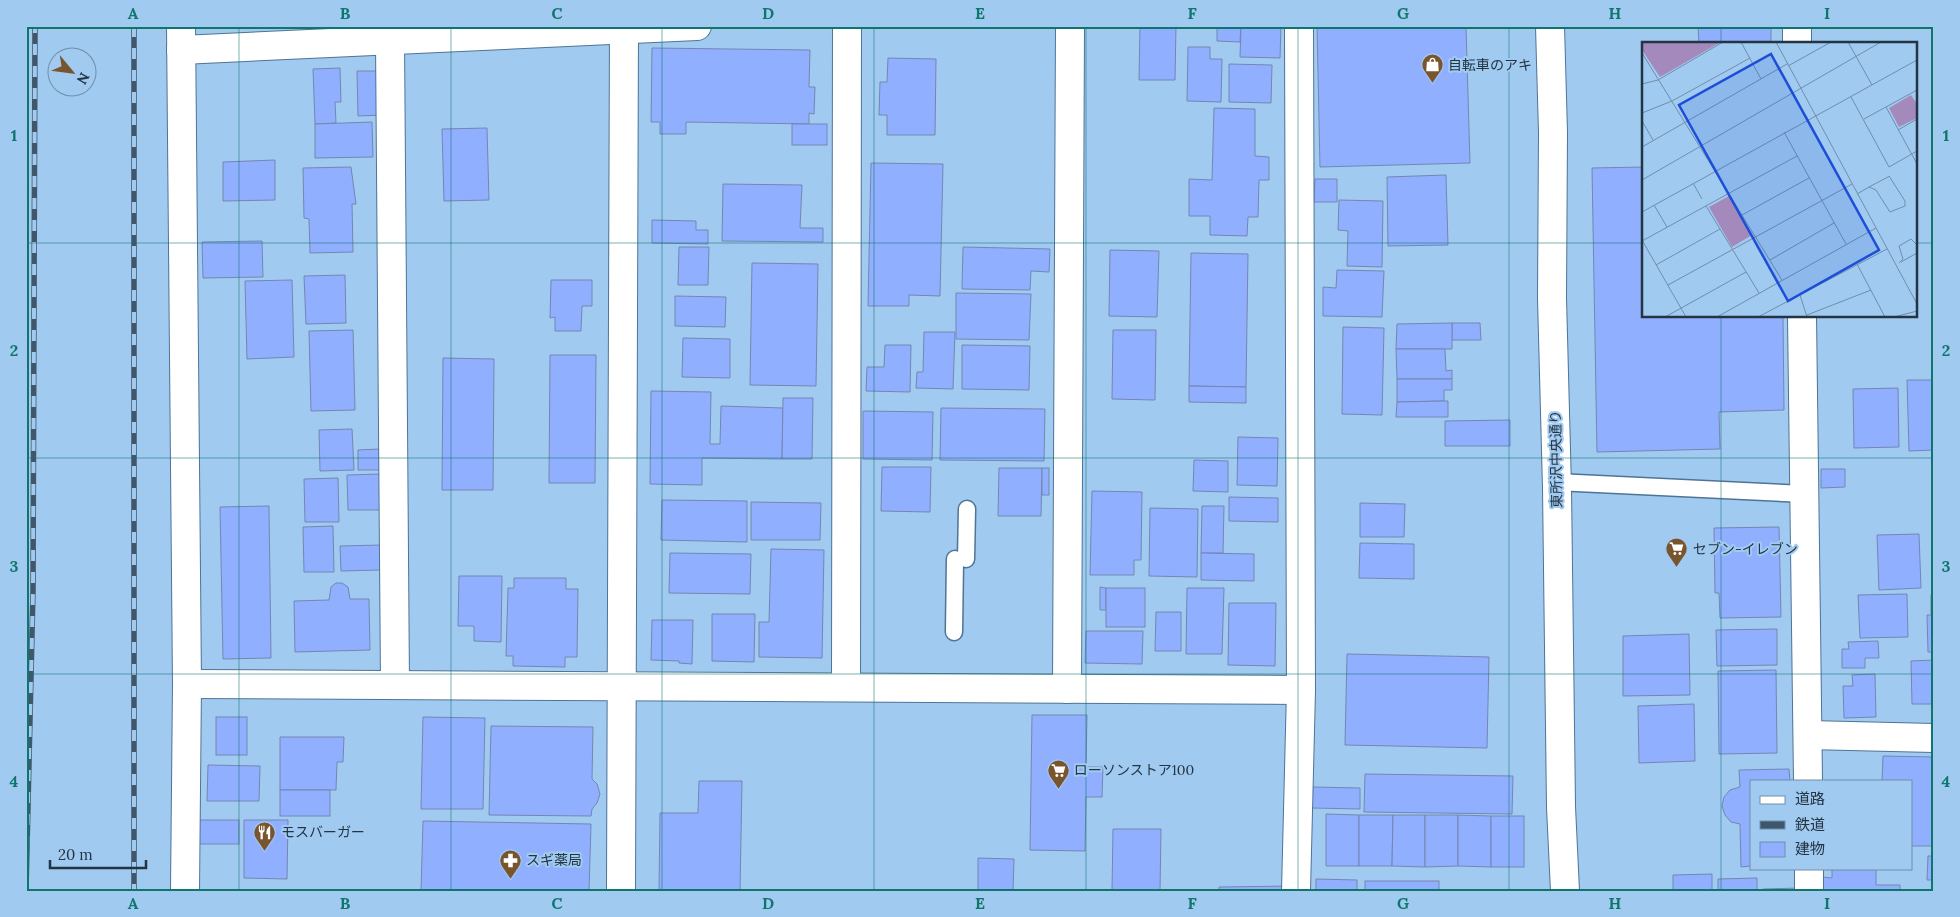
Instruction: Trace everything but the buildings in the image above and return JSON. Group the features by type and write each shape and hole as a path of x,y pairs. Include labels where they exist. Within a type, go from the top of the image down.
{"street":[{"path":"185,891 187,684 181,38 382,36 697,26"},
{"path":"846,687 847,26"},
{"path":"1067,689 1070,26"},
{"path":"1296,891 1301,690 1299,26"},
{"name":"東所沢中央通り","path":"1550,26 1553,133 1552,298 1561,807 1565,891"},
{"path":"1797,26 1797,42"},
{"path":"621,891 624,28"},
{"path":"382,36 395,685"},
{"path":"1802,318 1806,494 1808,780"},
{"path":"187,684 1301,690"},
{"path":"1808,735 1934,738"},
{"path":"1809,870 1809,891"}],"lane":[{"path":"1556,482 1806,494"},
{"path":"954,632 967,509"}],"railway":[{"path":"26,891 33,591 35,26"},
{"path":"134,26 134,891"}],"place":[{"name":"自転車のアキ","path":"1432,84"},
{"name":"セブン-イレブン","path":"1677,568"},
{"name":"ローソンストア100","path":"1058,789"},
{"name":"モスバーガー","path":"265,851"},
{"name":"スギ薬局","path":"510,879"}]}
